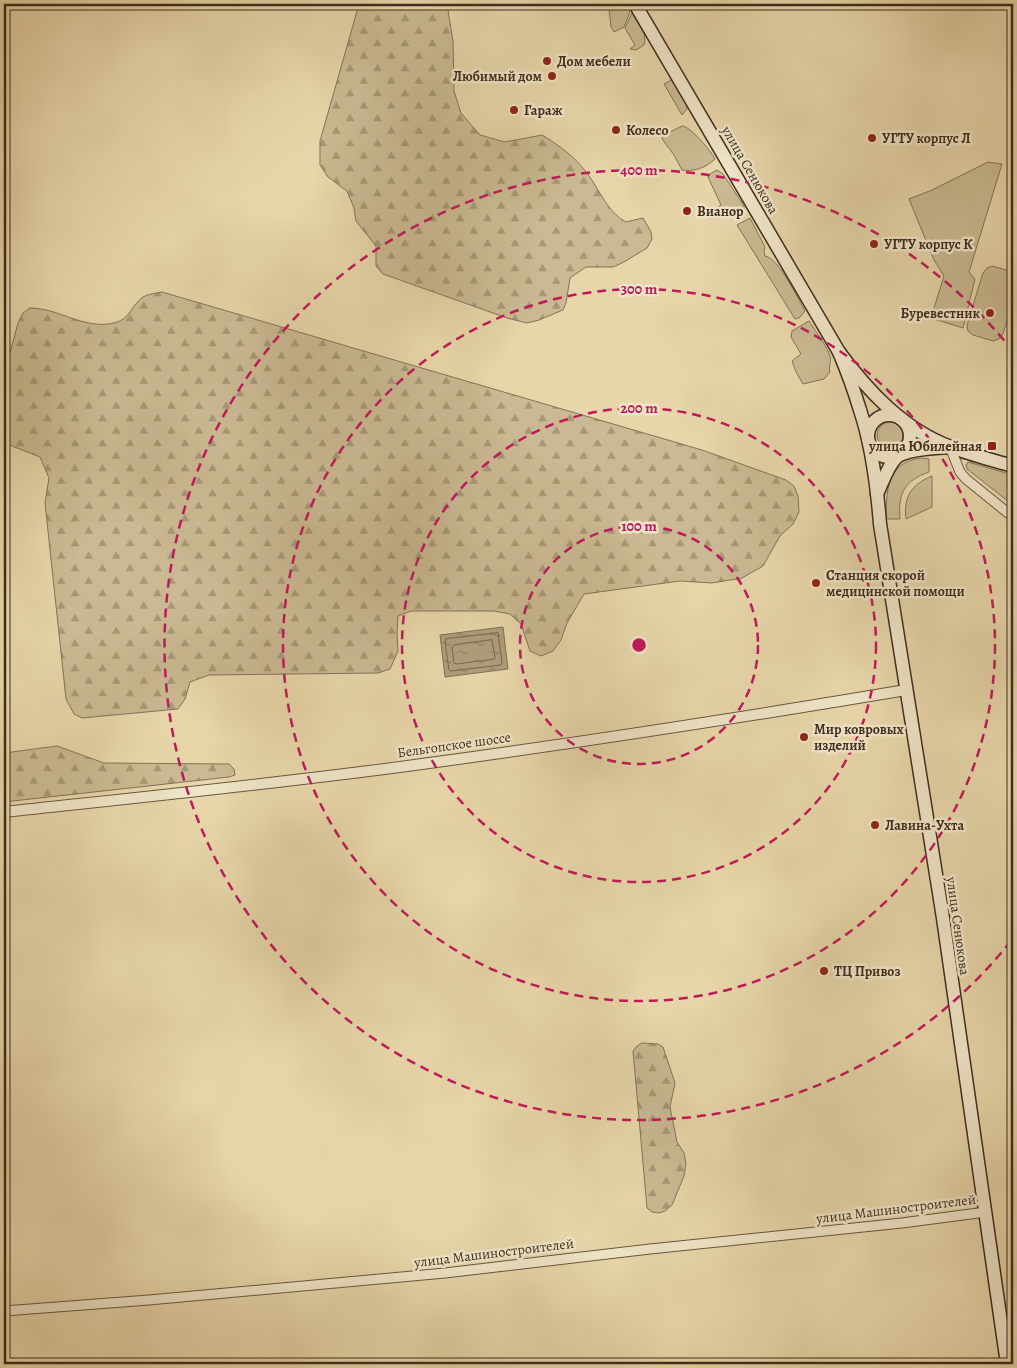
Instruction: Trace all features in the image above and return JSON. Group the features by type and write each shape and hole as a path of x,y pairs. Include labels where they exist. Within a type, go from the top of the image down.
{"main road":[{"name":"улица Сенюкова","path":"635,4 839,352 868,388 904,421"},
{"name":"улица Сенюкова","path":"839,352 861,411 877,494 880,524 943,918 969,1112 986,1212 1007,1364"},
{"path":"950,447 925,449 889,458 876,453 868,442 870,428 878,418 892,415 950,447 1013,466"},
{"path":"877,494 891,464 908,448 911,433 904,421"}],"street":[{"path":"950,447 960,472 966,479 1013,517"},
{"name":"Бельгопское шоссе","path":"4,812 421,764 688,726 906,690"},
{"name":"улица Машиностроителей","path":"4,1311 426,1275 986,1212"}],"green space":[{"path":"359,4 447,4 453,41 454,91 461,113 480,135 505,142 542,135 561,147 582,167 614,213 626,222 643,218 651,232 652,239 647,248 613,267 586,267 570,278 563,310 527,323 507,318 383,274 376,266 376,246 356,221 354,208 347,191 328,177 320,165 320,141"},
{"path":"617,4 626,4 630,12 624,27 614,32 611,27 609,9"},
{"path":"632,13 644,33 645,41 644,45 636,50 630,49 635,45 625,28"},
{"path":"673,79 687,103 687,109 682,115 664,84"},
{"path":"682,126 695,134 715,159 708,165 699,169 682,170 662,139 664,135"},
{"path":"988,162 1002,164 969,272 975,279 963,328 931,318 944,276 934,260 909,199 932,190"},
{"path":"717,170 723,174 744,206 744,210 733,217 709,218 716,213 717,208 721,205 708,177 708,175"},
{"path":"750,218 765,247 765,256 770,258 782,271 805,311 799,318 795,319 737,225"},
{"name":"Буревестник","path":"992,266 1013,272 1013,301 1003,334 999,339 993,341 973,335 968,331 967,325 983,273"},
{"path":"162,292 702,450 786,480 794,486 798,496 799,512 793,524 780,536 763,566 742,578 712,583 680,581 584,594 567,623 561,640 553,651 541,656 530,651 521,624 510,614 494,611 411,611 398,616 398,651 390,669 378,673 209,675 190,682 185,699 178,709 82,718 74,714 66,699 45,503 49,478 40,457 12,446 4,440 4,375 18,323 23,313 30,308 51,311 92,324 114,323 124,319 143,297"},
{"path":"809,321 828,352 830,372 824,379 803,384 792,361 801,354 791,337 792,331"},
{"path":"890,422 899,426 903,435 899,444 890,448 881,444 877,435 881,426"},
{"path":"921,458 929,459 929,472 914,479 904,489 900,502 900,519 886,519 888,488 895,472 901,465"},
{"path":"968,462 1013,475 1013,505 967,469 966,465"},
{"path":"932,476 932,507 906,519 906,504 910,492 919,483"},
{"path":"57,746 104,763 229,764 234,769 235,775 4,802 4,753"},
{"path":"642,1043 658,1044 663,1047 675,1083 670,1107 677,1142 684,1153 686,1164 684,1176 672,1205 659,1213 652,1212 647,1208 633,1051"}],"water":[{"path":"503,627 508,669 445,677 440,635"}],"place":[{"name":"Дом мебели","path":"547,61"},
{"name":"Любимый дом","path":"552,76"},
{"name":"Гараж","path":"514,110"},
{"name":"Колесо","path":"616,130"},
{"name":"УГТУ корпус Л","path":"872,138"},
{"name":"Вианор","path":"687,211"},
{"name":"УГТУ корпус К","path":"874,244"},
{"name":"Буревестник","path":"990,313"},
{"name":"улица Юбилейная","path":"992,446"},
{"name":"Станция скорой медицинской помощи","path":"816,583"},
{"name":"Мир ковровых изделий","path":"804,737"},
{"name":"Лавина-Ухта","path":"875,825"},
{"name":"ТЦ Привоз","path":"824,971"}]}
